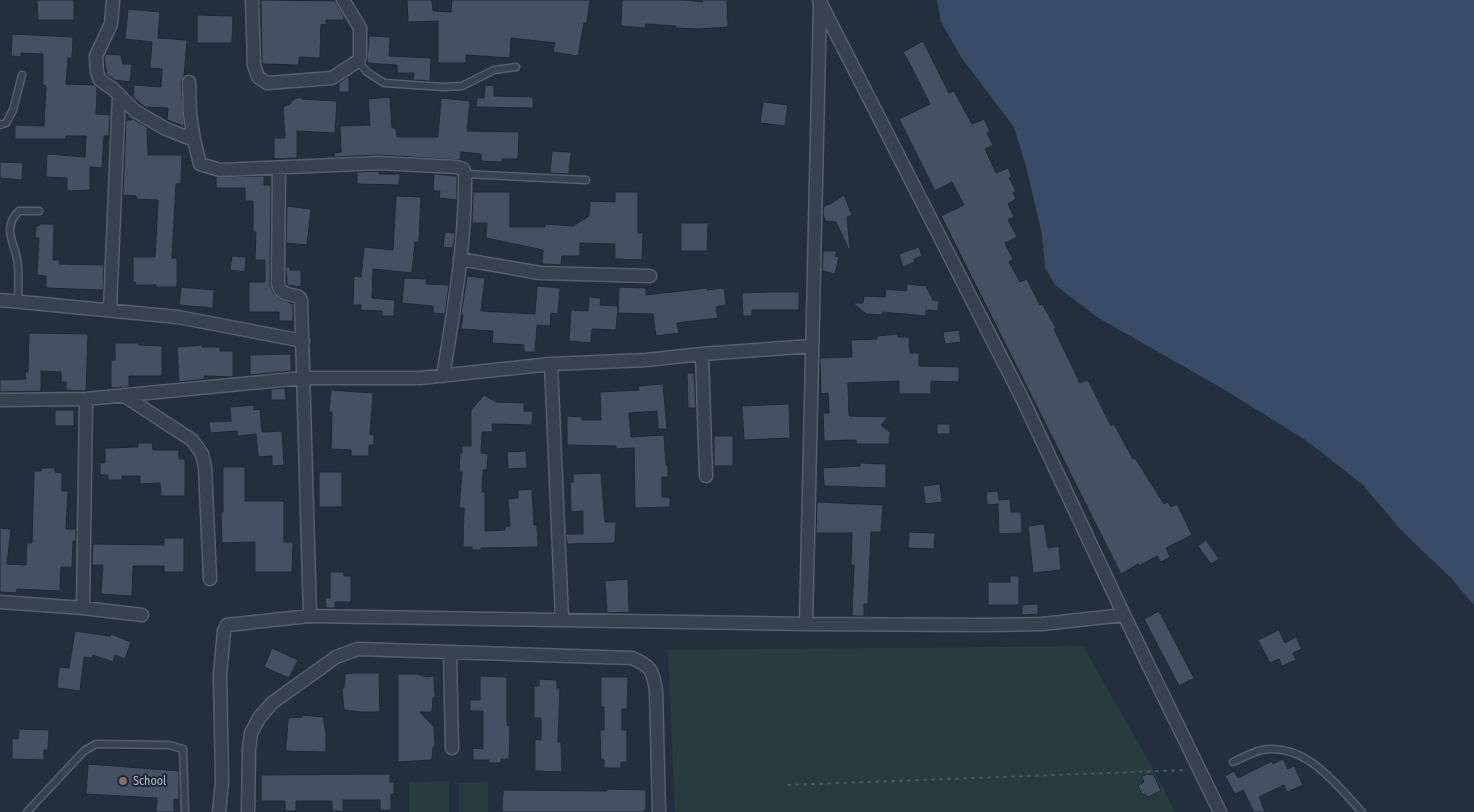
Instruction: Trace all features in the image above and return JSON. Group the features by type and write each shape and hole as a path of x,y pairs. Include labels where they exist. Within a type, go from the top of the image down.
{"street":[{"path":"113,0 111,24 96,56 100,80 135,111 166,129 194,140"},
{"path":"252,0 254,65 258,76 267,83 332,78 358,61 360,57 360,28 342,0"},
{"path":"806,624 819,1"},
{"path":"819,1 1023,400 1124,615 1220,812"},
{"path":"189,82 190,114 194,140 200,164 208,167 220,170 379,163 456,167 463,170 465,174 466,206 443,376"},
{"path":"110,310 119,95"},
{"path":"279,168 279,290 282,293 299,297 301,300 310,616"},
{"path":"460,259 540,273 650,276"},
{"path":"0,300 178,317 303,342"},
{"path":"0,400 86,399 303,378 420,378 551,364 646,360 812,346"},
{"path":"702,354 706,476"},
{"path":"551,364 562,620"},
{"path":"123,395 192,440 202,454 205,467 210,579"},
{"path":"83,608 86,399"},
{"path":"0,602 83,608 142,615"},
{"path":"220,812 222,782 220,675 224,631 228,626 234,624 310,616 806,624 1042,624 1124,615"},
{"path":"248,812 249,749 251,733 259,718 272,703 336,657 358,650 632,658 650,668 654,676 659,812"},
{"path":"450,652 452,748"}],"lane":[{"path":"358,61 367,72 384,83 444,87 462,86 494,70 516,67"},
{"path":"0,125 6,123 13,110 22,76"},
{"path":"465,174 586,180"},
{"path":"18,302 17,254 9,236 10,222 19,211 39,211"},
{"path":"27,812 84,751 96,744 169,745 183,749 185,812"},
{"path":"1233,762 1262,750 1293,753 1308,760 1328,775 1362,812"}],"path":[{"path":"787,785 1199,770"}],"green space":[{"path":"1083,646 1158,778 1175,812 675,812 668,650"},
{"path":"449,781 449,812 409,812 409,782"},
{"path":"488,782 488,812 459,812 459,783"}],"water":[{"path":"937,0 1474,0 1474,605 1451,578 1401,530 1363,485 1307,441 1225,390 1097,317 1055,285 1045,267 1042,234 1027,170 1014,127 961,57 941,22"}],"building":[{"path":"37,0 74,0 74,20 38,20"},
{"path":"261,0 335,1 344,20 326,20 326,25 321,24 320,58 299,57 299,65 262,64"},
{"path":"407,0 432,0 433,11 451,12 452,0 590,0 587,23 584,23 578,56 553,52 555,43 511,38 510,58 466,55 466,63 438,63 438,21 408,22"},
{"path":"622,0 683,0 703,2 702,0 727,0 728,27 698,29 646,24 645,28 621,26"},
{"path":"128,9 160,12 158,38 187,40 184,76 181,82 184,126 167,120 168,108 146,108 133,97 134,85 161,87 162,69 150,68 152,42 125,39"},
{"path":"197,15 233,16 232,43 197,43"},
{"path":"12,34 73,37 72,58 68,58 66,84 94,85 97,88 96,114 110,115 109,136 104,136 102,168 90,167 90,190 67,191 67,178 46,177 47,154 85,157 86,136 66,136 66,139 15,139 15,125 44,126 46,86 43,85 43,54 21,53 21,57 11,56"},
{"path":"369,36 390,37 389,56 431,58 430,81 413,80 414,73 397,73 397,65 367,63"},
{"path":"923,41 949,93 954,91 972,124 984,119 990,131 987,133 993,145 985,149 996,173 1008,168 1012,177 1009,178 1016,191 1013,193 1016,199 1008,204 1014,217 1008,220 1017,237 1005,243 1013,259 1009,262 1020,282 1027,279 1040,305 1042,304 1056,328 1054,329 1080,383 1088,380 1111,426 1114,424 1133,459 1135,458 1164,504 1168,502 1171,507 1177,504 1192,535 1166,548 1170,557 1161,562 1157,556 1121,574 941,216 964,205 952,182 935,191 899,119 930,104 903,52"},
{"path":"106,54 121,55 123,64 132,64 130,82 115,80 107,75 104,58"},
{"path":"349,76 349,92 339,92 339,83"},
{"path":"485,85 494,86 494,96 533,97 533,108 476,107 477,98 484,98"},
{"path":"302,97 302,99 337,101 335,133 297,131 297,158 274,159 274,138 285,138 283,107 290,104 294,99"},
{"path":"390,97 392,128 396,128 397,137 438,137 441,98 470,101 467,131 519,132 518,159 502,159 502,162 481,161 481,154 461,152 460,160 379,155 334,157 334,153 341,152 340,126 370,125 368,99"},
{"path":"763,102 788,105 785,126 760,123"},
{"path":"131,118 147,127 148,155 182,155 181,184 176,184 172,258 177,258 177,287 135,285 136,282 133,282 133,257 155,257 158,200 136,199 136,196 123,195 126,120 131,120"},
{"path":"552,151 571,152 569,174 550,173"},
{"path":"0,162 23,163 22,180 0,178"},
{"path":"379,171 379,174 400,174 399,185 357,184 357,172"},
{"path":"434,174 457,176 457,200 439,198 440,191 433,191"},
{"path":"264,176 264,185 271,185 270,285 278,298 293,304 293,321 279,321 279,312 249,312 249,282 265,282 265,260 255,260 256,232 253,232 253,201 245,201 245,188 216,188 216,177"},
{"path":"473,192 510,192 510,227 545,227 545,224 573,226 589,216 590,201 615,202 615,192 638,192 638,233 643,233 642,260 615,259 615,244 580,243 580,256 562,256 561,265 542,264 543,250 486,238 487,223 472,223"},
{"path":"844,195 852,215 847,217 849,250 836,222 825,221 823,213 824,206"},
{"path":"396,196 421,197 419,242 415,242 412,273 373,269 372,298 395,300 394,316 382,316 382,311 361,310 361,305 353,305 354,276 361,277 364,247 393,250"},
{"path":"287,206 311,209 307,245 286,243"},
{"path":"681,223 708,223 707,251 681,251"},
{"path":"39,224 54,224 53,260 60,260 59,264 104,265 103,290 46,288 46,276 37,275 39,238 35,238 36,226 39,226"},
{"path":"445,232 455,233 453,248 443,247"},
{"path":"919,247 922,256 914,259 915,262 903,267 899,254"},
{"path":"823,251 837,251 835,256 839,257 835,274 822,271"},
{"path":"232,256 246,257 245,272 230,270"},
{"path":"286,267 290,267 290,270 301,270 301,287 287,285"},
{"path":"467,276 485,278 481,311 535,314 537,286 560,288 558,314 551,313 550,326 537,325 535,352 524,352 524,345 492,343 493,331 461,329 463,315 461,315"},
{"path":"404,278 427,279 426,284 449,285 445,314 433,313 433,306 402,303"},
{"path":"907,284 926,286 933,300 939,301 938,311 926,310 926,316 883,312 883,315 866,314 853,303 863,303 864,296 885,297 886,289 906,291"},
{"path":"181,287 214,290 213,308 179,305"},
{"path":"619,287 646,288 646,295 707,288 707,290 724,288 726,305 716,307 718,318 677,323 679,333 656,336 653,314 618,313"},
{"path":"799,292 799,310 752,310 752,316 743,316 742,293"},
{"path":"589,297 601,298 600,305 618,306 616,330 592,329 591,343 569,341 571,310 588,311"},
{"path":"959,330 961,342 945,344 943,332"},
{"path":"29,333 88,334 86,391 66,390 66,382 61,382 61,372 41,371 41,391 0,392 0,380 26,379 25,372 28,372"},
{"path":"898,334 898,337 909,337 910,353 919,353 919,366 959,367 959,382 931,381 931,394 899,394 899,381 848,383 849,416 888,417 881,425 890,432 889,444 856,444 856,440 824,441 823,413 829,413 828,393 821,394 820,358 852,357 851,340 877,339 877,336"},
{"path":"115,343 139,343 139,345 162,346 162,376 129,376 129,387 111,388 111,360 115,360"},
{"path":"202,345 202,347 220,347 220,351 233,351 233,377 204,376 205,379 179,382 177,347"},
{"path":"291,354 291,371 250,375 250,355"},
{"path":"687,373 694,373 696,408 688,408"},
{"path":"663,384 667,429 658,429 657,411 629,413 631,437 664,435 668,477 662,477 662,497 670,497 670,507 635,508 634,448 616,449 616,446 567,445 567,416 582,417 582,420 601,420 600,392 639,390 638,386"},
{"path":"285,388 286,400 271,400 271,389"},
{"path":"331,390 373,393 370,434 374,435 374,445 369,445 369,456 351,456 351,450 331,449 332,412 329,412"},
{"path":"484,395 496,402 524,403 524,411 533,411 532,425 492,424 493,432 482,432 481,453 488,454 487,470 483,470 482,492 485,492 485,531 505,530 505,526 510,526 508,499 518,498 518,490 532,489 534,525 537,525 538,547 481,548 481,550 472,550 472,547 463,547 464,508 459,508 462,472 459,472 460,453 462,453 462,446 471,446 471,410"},
{"path":"789,404 790,438 744,440 742,406"},
{"path":"254,405 254,410 260,409 262,432 282,431 284,465 272,466 272,456 258,457 256,434 238,436 237,431 210,433 209,422 231,421 230,407"},
{"path":"55,410 74,410 74,426 55,426"},
{"path":"937,424 950,424 950,434 937,434"},
{"path":"714,436 733,436 733,466 714,466"},
{"path":"138,443 152,443 153,450 179,450 179,459 185,459 185,496 161,496 160,483 140,484 140,476 122,476 122,480 108,480 108,475 100,475 100,463 105,463 105,448 138,447"},
{"path":"526,451 527,468 508,469 507,452"},
{"path":"860,463 886,464 886,488 824,486 823,468 860,466"},
{"path":"223,467 245,467 245,501 284,501 284,542 293,542 292,572 255,572 255,542 222,543"},
{"path":"42,468 55,468 55,472 62,473 62,491 68,491 66,529 76,529 76,541 73,541 72,567 61,567 60,591 17,589 16,593 0,592 0,528 11,529 7,564 26,565 27,543 32,543 34,471 41,471"},
{"path":"319,472 342,472 342,507 319,507"},
{"path":"601,473 605,522 616,522 615,543 567,544 566,534 583,534 583,511 571,512 570,482 573,482 573,474"},
{"path":"940,484 942,502 925,504 923,486"},
{"path":"998,491 999,500 1010,499 1011,512 1021,512 1022,533 999,534 998,504 987,505 986,492"},
{"path":"817,502 883,505 881,532 871,532 868,604 864,604 864,616 852,616 854,565 851,565 852,533 816,533"},
{"path":"1044,524 1048,548 1059,546 1061,570 1033,573 1028,526"},
{"path":"909,532 935,533 934,549 908,548"},
{"path":"164,538 184,538 184,572 164,572 164,566 133,566 132,596 101,594 103,565 92,565 93,544 164,545"},
{"path":"1206,540 1219,559 1211,564 1198,546"},
{"path":"330,572 344,572 344,576 351,576 351,602 335,602 335,608 326,608 325,598 330,598"},
{"path":"1010,576 1019,576 1019,605 988,605 988,582 1010,582"},
{"path":"628,579 629,612 607,613 605,581"},
{"path":"1038,604 1038,614 1022,615 1022,605"},
{"path":"1159,611 1194,678 1179,686 1144,619"},
{"path":"1279,630 1285,643 1296,637 1302,649 1293,653 1296,660 1282,666 1279,659 1270,663 1258,640"},
{"path":"75,631 110,636 111,634 131,642 125,659 115,655 113,662 93,655 92,658 84,657 80,691 57,688 59,667 69,668"},
{"path":"272,648 298,660 289,678 264,667"},
{"path":"379,673 380,712 344,710 342,688 344,688 345,674"},
{"path":"398,674 434,676 435,698 433,698 432,712 420,712 434,727 435,747 433,747 432,760 398,762"},
{"path":"480,676 507,677 507,725 510,726 509,759 501,759 501,763 489,763 489,760 473,760 473,748 483,749 483,711 470,711 470,700 480,700"},
{"path":"601,677 628,677 627,709 622,709 622,730 627,730 627,762 621,762 621,768 604,768 604,760 601,760 600,730 604,730 604,707 601,707"},
{"path":"539,679 557,680 557,688 560,688 558,742 561,742 562,772 535,771 535,739 541,740 541,718 534,718 534,686 539,686"},
{"path":"302,715 323,717 326,733 326,752 286,751 288,718 302,717"},
{"path":"19,729 49,730 48,750 44,750 44,760 12,759 12,738 18,739"},
{"path":"1283,759 1288,769 1294,766 1303,785 1287,792 1284,785 1259,797 1265,812 1254,812 1243,790 1235,794 1225,776 1234,771 1238,778 1272,761 1273,764"},
{"path":"88,764 179,771 179,800 174,799 174,812 156,812 157,798 86,794"},
{"path":"390,774 390,782 394,782 394,794 391,794 391,810 380,810 380,800 343,800 343,811 332,811 332,801 296,801 296,811 285,811 285,801 261,801 261,775"},
{"path":"1154,775 1161,791 1148,797 1145,794 1142,795 1138,785 1144,782 1142,776"},
{"path":"607,789 646,790 646,809 643,812 502,812 503,790 607,791"}],"place":[{"name":"School","path":"123,781"}]}
